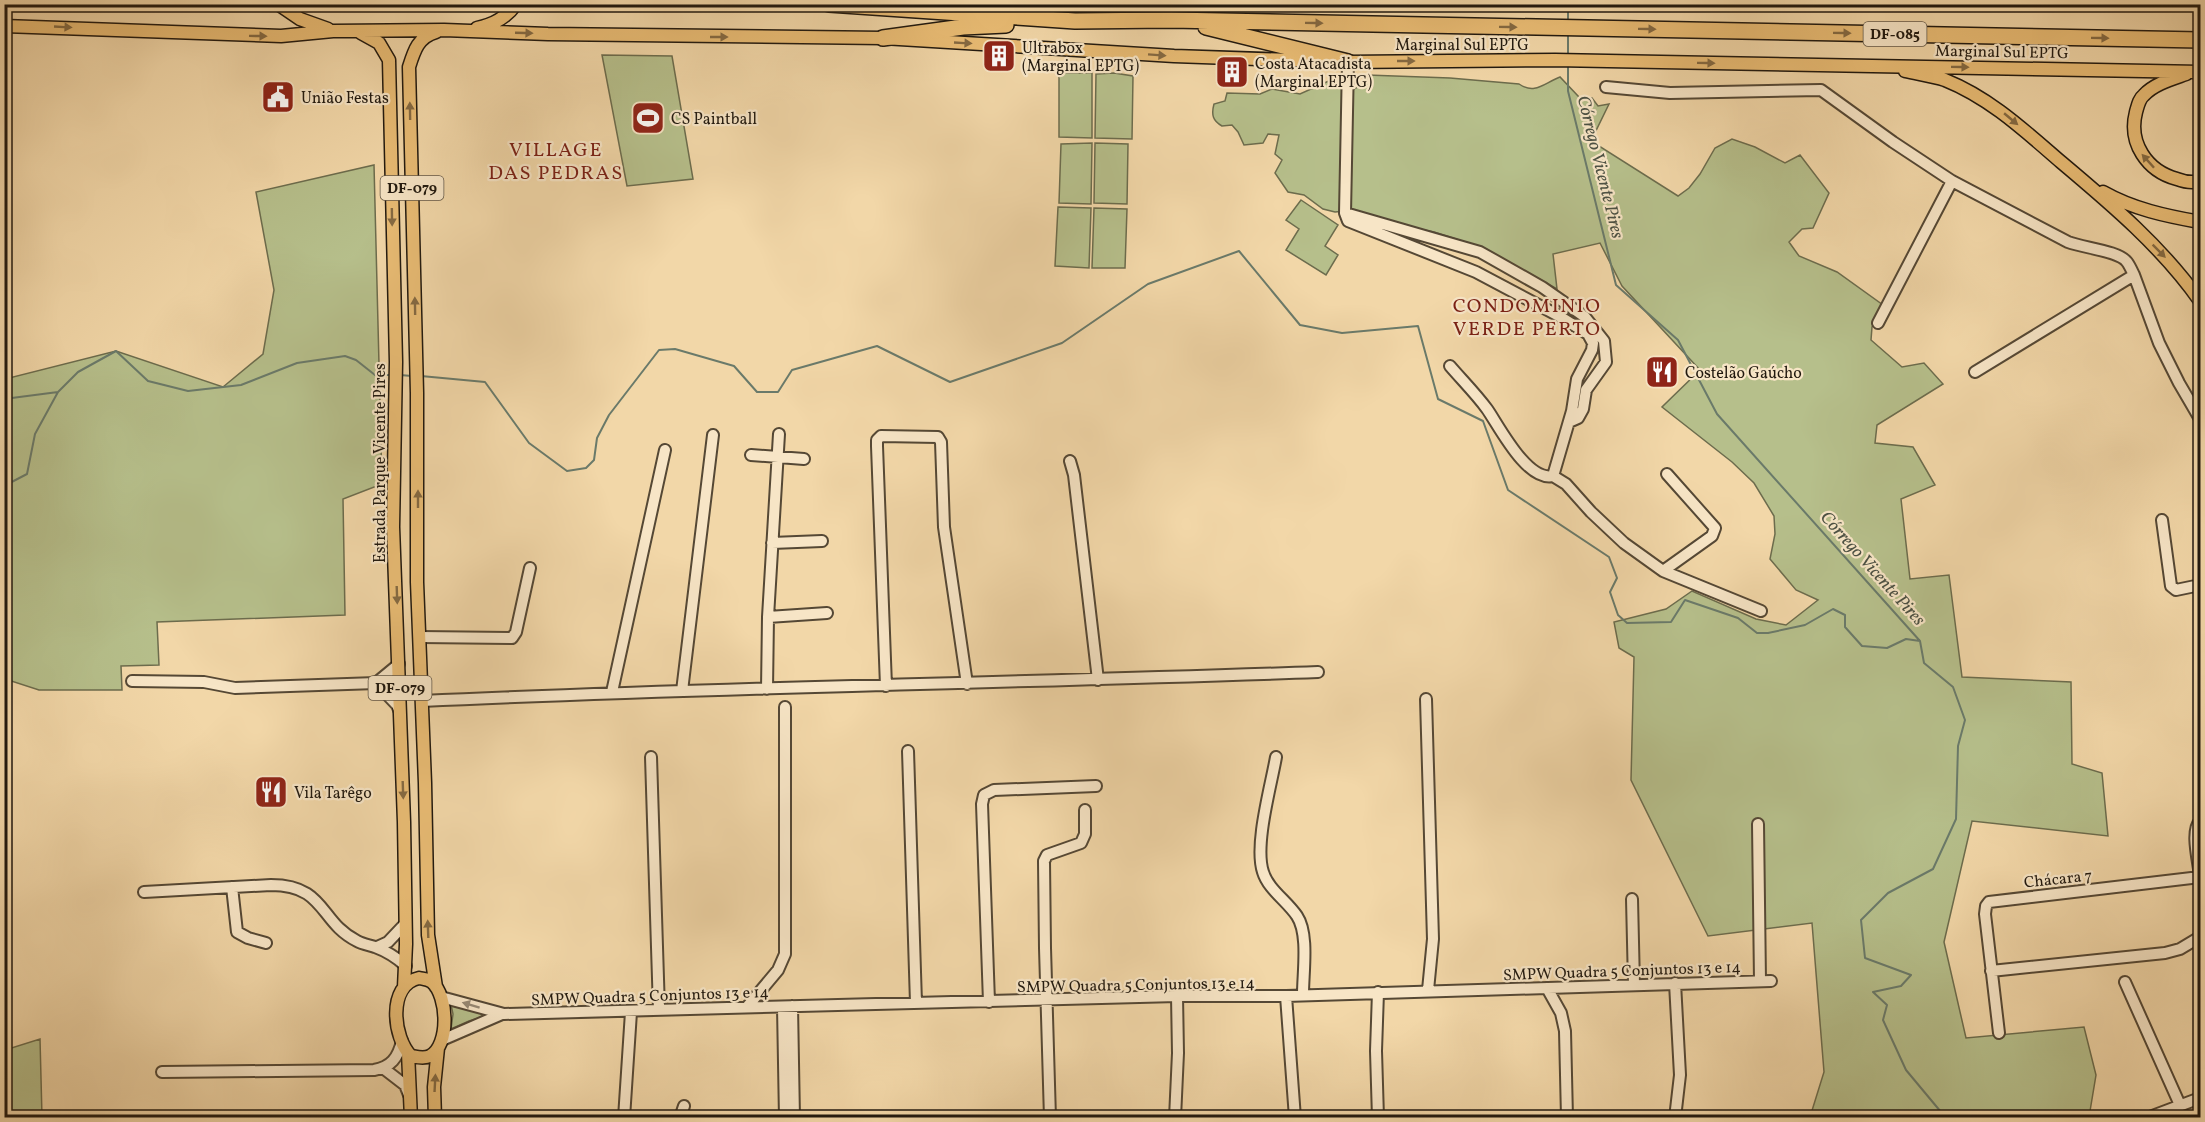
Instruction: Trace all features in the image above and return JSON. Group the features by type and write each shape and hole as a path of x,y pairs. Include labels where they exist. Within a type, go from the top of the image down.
{"highway":[{"name":"DF-085","path":"829,4 1075,21 1171,20 2200,40"},
{"path":"1171,20 1348,62"},
{"path":"883,38 963,27 1075,21"}],"main road":[{"path":"278,4 300,19 333,31"},
{"path":"461,31 486,26 502,18 516,4"},
{"name":"Marginal Sul EPTG","path":"4,26 281,36 333,31 444,30 548,34 883,38 1173,56 1348,62 1555,60 2197,72"},
{"name":"DF-079","path":"435,1118 434,1087 445,1016 428,935 418,557 410,67 416,46 422,39 444,30"},
{"name":"Estrada Parque Vicente Pires","path":"353,31 365,34 380,43 389,60 396,362 393,527 401,713 406,966 404,987"},
{"path":"1881,65 1945,80 2000,110 2086,183 2177,269 2200,301"},
{"path":"2197,72 2151,89 2142,96 2134,128 2136,142 2143,156 2155,169 2185,182 2200,181"},
{"path":"2086,183 2124,204 2200,222"},
{"path":"395,554 413,550 418,557"},
{"path":"404,987 412,980 419,978 431,981 439,992"},
{"name":"DF-079","path":"404,987 396,1013 398,1028 405,1047 411,1118"},
{"path":"405,1047 411,1056 426,1057 431,1056 440,1044"}],"street":[{"path":"1348,62 1345,213 1347,221 1476,272 1559,315 1588,334 1593,343 1592,350 1577,379 1569,422 1553,476"},
{"path":"1606,87 1670,93 1821,90 1952,181 2068,242 2120,256 2126,261 2134,275 2159,343 2200,419"},
{"path":"1878,322 1952,181"},
{"path":"1345,213 1480,252 1542,287 1585,317 1604,341 1606,362 1586,390 1583,409 1578,418 1569,422"},
{"path":"1975,372 2134,275"},
{"path":"1450,366 1487,410 1519,456 1542,475 1553,476 1566,484 1591,512 1624,543 1663,571 1761,612"},
{"path":"767,689 768,617 779,434"},
{"path":"682,691 713,435"},
{"path":"886,686 877,446 877,440 881,436 930,435 938,437 941,442 944,527 967,684"},
{"path":"612,692 665,450"},
{"path":"750,455 804,459"},
{"path":"1070,461 1074,475 1098,680"},
{"path":"1663,571 1712,536 1715,528 1667,474"},
{"path":"2162,520 2171,586 2176,590 2200,585"},
{"path":"772,543 822,541"},
{"path":"420,637 512,638 516,632 530,568"},
{"path":"768,617 827,613"},
{"path":"132,681 204,682 235,688 376,683 399,664"},
{"path":"422,701 612,692 967,684 1318,672"},
{"path":"376,683 397,705 401,713"},
{"path":"1426,699 1433,939 1428,990"},
{"path":"747,1007 778,970 785,954 784,707"},
{"path":"908,751 916,1004"},
{"path":"651,757 659,1010"},
{"path":"1276,757 1263,826 1262,865 1268,881 1300,922 1304,936 1303,994"},
{"path":"989,1002 982,804 984,795 994,790 1096,786"},
{"path":"1050,1118 1044,861 1047,855 1081,843 1085,834 1085,810"},
{"name":"Chácara 7","path":"1999,1033 1985,910 1989,902 2200,877 2195,829 2200,821"},
{"name":"SMPW Quadra 5 Conjuntos 13 e 14","path":"439,992 502,1014 1177,996 1286,996 1766,981 1758,824"},
{"path":"144,892 286,885 297,887 315,899 341,929 355,941 376,947 394,956 406,966"},
{"path":"232,887 237,932 248,938 267,943"},
{"path":"1632,899 1634,985"},
{"path":"376,947 388,942 405,924"},
{"path":"1991,970 2165,953 2180,949 2200,937"},
{"path":"2126,982 2180,1105"},
{"path":"1675,1118 1680,1075 1676,983"},
{"path":"1546,988 1561,1013 1565,1030 1568,1118"},
{"path":"1378,992 1376,1051 1378,1118"},
{"path":"1175,1118 1178,1053 1177,996"},
{"path":"1286,996 1295,1118"},
{"path":"786,1118 789,1072 788,1006"},
{"path":"624,1118 632,1012"},
{"name":"SMPW Quadra 5 Conjuntos 13 e 14","path":"440,1044 502,1014"},
{"path":"162,1072 383,1068 390,1064 405,1047"},
{"path":"383,1068 405,1085 410,1097"},
{"path":"789,1072 794,1118"},
{"path":"2147,1118 2200,1098"},
{"path":"680,1118 684,1106"}],"green space":[{"name":"CS Paintball","path":"602,55 672,56 693,179 627,186"},
{"path":"1059,73 1092,73 1092,138 1059,137"},
{"path":"1114,73 1133,76 1132,139 1095,138 1096,74"},
{"path":"1367,75 1450,78 1519,84 1530,88 1540,87 1560,77 1579,97 1592,98 1598,106 1609,104 1591,141 1678,196 1689,188 1700,174 1715,148 1732,139 1755,147 1785,163 1800,155 1829,193 1813,228 1802,229 1789,242 1799,256 1837,272 1883,305 1872,327 1871,340 1902,367 1924,363 1943,384 1877,425 1875,443 1913,447 1935,485 1901,499 1910,579 1949,575 1962,677 2071,682 2072,764 2102,773 2108,836 1972,821 1944,942 1966,1038 2084,1027 2096,1075 2089,1117 1810,1117 1824,1072 1812,923 1708,936 1631,780 1634,657 1619,648 1614,622 1666,609 1692,591 1756,619 1786,625 1818,600 1796,590 1770,559 1775,534 1774,516 1754,483 1732,462 1662,407 1700,370 1622,286 1600,243 1553,254 1557,289 1484,248 1434,232 1370,219 1355,210 1335,212 1323,209 1304,195 1288,192 1275,173 1282,160 1275,154 1279,135 1268,134 1263,143 1244,145 1232,125 1222,126 1213,117 1214,104 1225,101 1227,93 1260,94 1272,89 1300,94 1340,76 1352,90 1358,87"},
{"path":"1092,143 1091,204 1059,203 1061,144"},
{"path":"1095,143 1128,144 1127,204 1094,203"},
{"path":"374,165 382,484 343,499 345,615 157,622 159,665 121,666 122,690 39,690 5,679 5,379 116,351 223,387 263,354 274,290 256,192"},
{"path":"1301,200 1338,225 1325,246 1338,255 1326,275 1286,250 1299,229 1286,220"},
{"path":"1058,207 1091,208 1089,268 1055,266"},
{"path":"1094,208 1127,209 1125,268 1092,268"},
{"path":"450,1000 495,1013 451,1029 453,1014"},
{"path":"40,1039 42,1117 5,1117 5,1050"}],"waterway":[{"name":"Córrego Vicente Pires","path":"1568,4 1568,23"},
{"name":"Córrego Vicente Pires","path":"1568,34 1568,56"},
{"name":"Córrego Vicente Pires","path":"1568,64 1568,91 1616,285 1678,340 1717,414 1920,641 1924,663 1953,687 1965,720 1958,746 1956,819 1933,869 1888,893 1861,920 1865,958 1911,975 1901,986 1873,992 1887,1005 1883,1020 1906,1070 1946,1118"},
{"path":"421,376 485,382 529,443 567,471 586,468 594,460 597,438 609,415 659,350 675,349 734,366 757,392 778,392 792,370 877,346 950,382 1062,343 1148,284 1239,251 1300,325 1342,333 1418,326 1438,399 1483,421 1508,490 1609,557 1617,578 1610,592 1618,615 1627,623 1671,622 1685,600 1738,618 1757,633 1768,633 1805,625 1833,609 1845,615 1845,627 1862,646 1887,648 1906,639 1920,641"},
{"path":"4,399 58,392 78,372 116,351 148,381 188,391 241,385 297,363 345,356 356,360 375,375 391,375"},
{"path":"400,375 412,376"},
{"path":"4,486 27,474 35,434 58,392"}],"place":[{"name":"Ultrabox (Marginal EPTG)","path":"999,56"},
{"name":"Costa Atacadista (Marginal EPTG)","path":"1232,72"},
{"name":"União Festas","path":"278,97"},
{"name":"CS Paintball","path":"648,118"},
{"name":"Costelão Gaúcho","path":"1662,372"},
{"name":"Vila Tarêgo","path":"271,792"}],"district":[{"name":"VILLAGE DAS PEDRAS","path":"556,160"},
{"name":"CONDOMINIO VERDE PERTO","path":"1527,316"}]}
